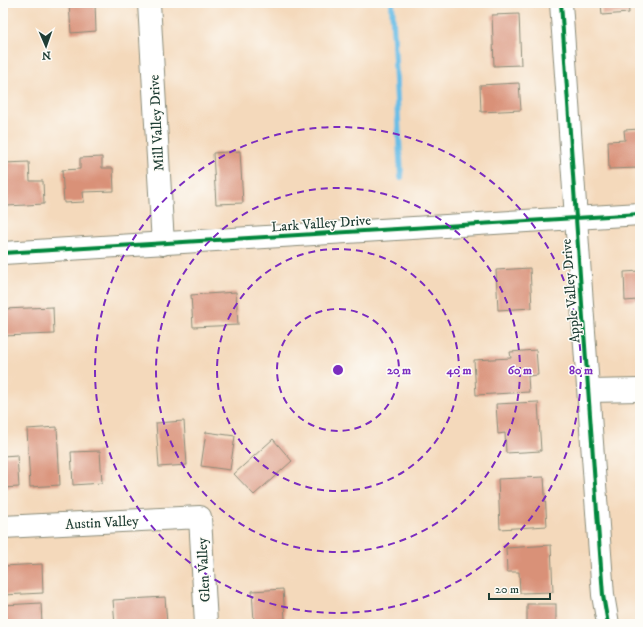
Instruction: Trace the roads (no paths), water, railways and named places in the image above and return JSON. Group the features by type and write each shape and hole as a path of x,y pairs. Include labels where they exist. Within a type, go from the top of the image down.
{"street":[{"name":"Mill Valley Drive","path":"149,3 162,244"},
{"name":"Apple Valley Drive","path":"561,3 575,218 603,595 608,624"},
{"name":"Lark Valley Drive","path":"3,253 640,214"},
{"path":"589,391 640,390"},
{"name":"Austin Valley","path":"3,527 200,517"},
{"name":"Glen Valley","path":"200,517 206,624"}],"waterway":[{"path":"392,3 401,177"}]}
